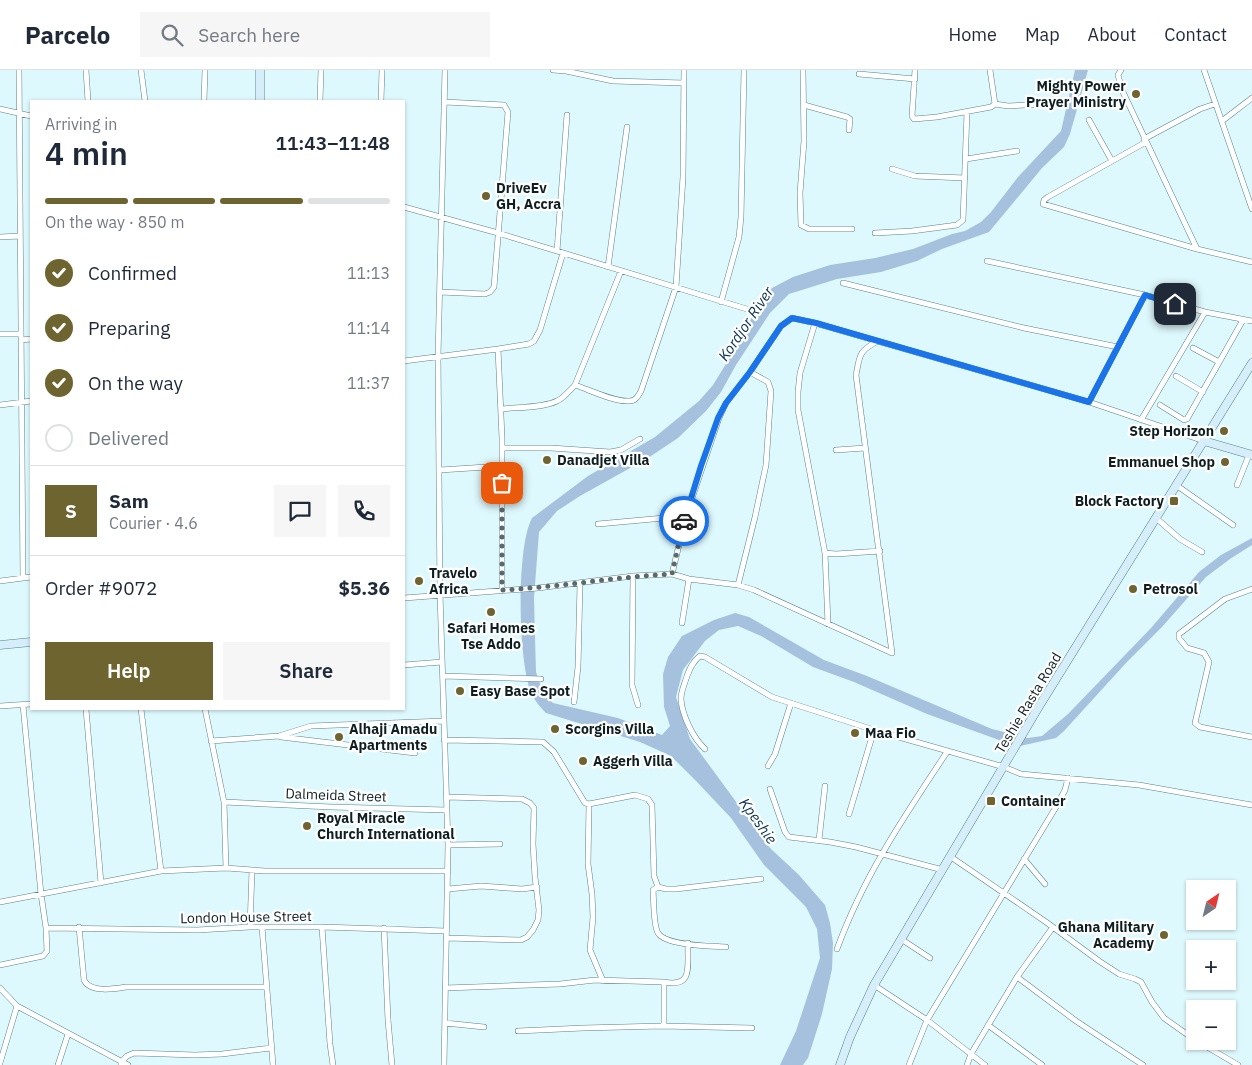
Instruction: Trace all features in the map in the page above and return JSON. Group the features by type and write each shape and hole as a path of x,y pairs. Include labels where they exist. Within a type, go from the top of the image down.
{"main road":[{"path":"260,70 260,100"},
{"name":"Teshie Rasta Road","path":"840,1065 853,1030 874,985 1022,736 1252,363"},
{"path":"1204,441 1250,455"},
{"path":"0,645 30,642"}],"street":[{"path":"19,70 23,578"},
{"path":"86,70 88,100"},
{"path":"142,70 145,100"},
{"path":"204,70 204,100"},
{"path":"320,100 321,70"},
{"path":"381,100 382,70"},
{"path":"444,1065 448,845 440,594 438,356 445,70"},
{"path":"554,70 613,80 684,83"},
{"path":"575,385 629,401 636,399 641,391 676,287 683,176 684,70"},
{"path":"721,302 739,237 742,217 744,70"},
{"path":"803,70 801,225 809,229 852,229"},
{"path":"916,70 912,116 914,119 967,112 991,107 995,104 1008,106 1042,104"},
{"path":"990,70 995,104"},
{"path":"1121,70 1118,75 1122,90 1198,248"},
{"path":"1204,70 1252,209"},
{"path":"859,74 915,79"},
{"path":"1222,121 1252,98"},
{"path":"440,292 485,294 494,287 508,112 504,105 445,102"},
{"path":"1215,104 1200,109 1048,197 1044,200 1043,204 1252,262"},
{"path":"804,105 847,117 850,119 850,130"},
{"path":"0,109 30,116"},
{"path":"875,233 912,231 957,225 964,220 967,112"},
{"path":"557,251 567,115"},
{"path":"1089,120 1112,161"},
{"path":"608,267 628,127"},
{"path":"966,159 1017,151"},
{"path":"892,169 915,176 965,178"},
{"path":"405,207 498,233 750,310"},
{"path":"0,237 20,236"},
{"path":"405,360 529,344 538,336 563,253"},
{"path":"987,261 1145,295 1204,312 1252,321"},
{"path":"501,409 558,401 575,385 621,271"},
{"path":"844,284 1024,328 1118,348"},
{"path":"1089,402 1145,295"},
{"path":"1141,420 1204,312"},
{"path":"672,574 686,516 718,418 726,403 785,322 792,318 816,323 876,342 1089,402 1204,441"},
{"path":"1160,405 1186,420 1243,320"},
{"path":"816,323 800,374 798,410 825,553 828,624"},
{"path":"0,334 30,339"},
{"path":"405,598 538,588 633,576 672,574 689,579 738,585 754,590 892,653 856,375 858,358 866,348 876,342"},
{"path":"1193,348 1219,362"},
{"path":"498,349 502,448 502,590"},
{"path":"738,585 766,465 771,391 768,382 750,372"},
{"path":"1176,376 1203,392"},
{"path":"0,405 30,402"},
{"path":"502,448 551,448 610,452 621,450 640,439"},
{"path":"836,450 865,448"},
{"path":"1236,485 1250,455"},
{"path":"440,470 502,466"},
{"path":"1176,485 1233,526"},
{"path":"598,524 686,516"},
{"path":"1156,518 1180,539 1202,552"},
{"path":"825,553 880,551"},
{"path":"633,576 632,685 638,705"},
{"path":"0,581 30,577"},
{"path":"682,623 689,579"},
{"path":"574,702 578,667 580,584"},
{"path":"1252,589 1225,599 1179,634 1178,638 1188,648 1204,653 1209,662 1195,724 1200,727 1252,737"},
{"path":"705,749 693,736 681,700 682,690 690,668 700,656 772,697 946,752 1004,767 1021,774 1139,784 1252,805"},
{"path":"405,665 442,662"},
{"path":"443,676 541,680"},
{"path":"768,766 775,754 791,703"},
{"path":"0,706 30,704"},
{"path":"0,965 44,955 47,951 23,705"},
{"path":"86,710 101,882"},
{"path":"141,710 162,871"},
{"path":"205,710 224,802 226,868"},
{"path":"279,736 311,726 444,720"},
{"path":"849,814 874,730"},
{"path":"211,741 279,736 415,753"},
{"path":"444,740 543,742 552,748 583,801 589,804 635,795 648,799 652,804 654,876 658,887"},
{"path":"838,949 846,925 882,854 946,752"},
{"path":"909,1065 927,1020 1056,807 1065,790 1068,778"},
{"path":"819,840 825,786"},
{"path":"770,789 785,832 789,837 819,840 943,870"},
{"path":"446,938 521,940 528,937 539,916 533,844 534,808 530,803 522,799 447,797"},
{"name":"Dalmeida Street","path":"224,802 447,810"},
{"path":"589,804 588,864 593,918 590,950 603,981"},
{"path":"448,845 500,844"},
{"path":"951,857 1004,892 1098,961 1119,974 1141,982 1164,1018 1186,1034"},
{"path":"1024,859 1045,884"},
{"path":"0,902 162,871 226,868 252,870 448,871"},
{"path":"250,927 252,870"},
{"path":"726,947 665,939 659,934 656,927 653,890 658,887 676,889 761,879"},
{"path":"448,889 481,886 522,889 537,887"},
{"name":"London House Street","path":"46,928 196,930 250,927 322,927 446,930"},
{"path":"262,927 273,1065"},
{"path":"322,927 333,1065"},
{"path":"967,1065 971,1054 1017,977 1053,927"},
{"path":"79,928 84,980 90,987 114,989 126,987 267,988"},
{"path":"384,928 392,1065"},
{"path":"902,939 930,958"},
{"path":"445,988 560,984 595,980 681,983 685,979 687,972 688,943"},
{"path":"1017,977 1076,1021 1142,1065"},
{"path":"662,1026 664,1023 664,982"},
{"path":"874,985 927,1020 985,1065"},
{"path":"0,988 17,1006 121,1063 128,1065"},
{"path":"0,1063 17,1006"},
{"path":"445,1023 484,1027"},
{"path":"988,1025 1042,1065"},
{"path":"518,1031 662,1026 752,1028"},
{"path":"58,1065 68,1034"},
{"path":"121,1063 127,1056 134,1053 195,1055 271,1048"},
{"path":"1212,1050 1238,1065"}],"water":[{"path":"1075,70 1088,70 1070,134 1064,147 1042,168 989,232 942,249 917,261 881,272 837,279 789,294 770,313 721,392 706,411 678,438 648,458 557,511 539,532 534,598 536,672 543,692 553,703 618,718 662,735 670,726 664,707 663,674 668,657 682,636 714,620 735,613 749,617 824,660 867,676 992,729 1028,738 1042,736 1068,714 1151,628 1199,572 1221,555 1252,538 1252,545 1206,577 1162,627 1126,663 1064,731 1056,738 1020,746 927,714 854,682 813,667 761,636 738,626 719,630 705,641 683,670 676,697 690,739 770,848 799,875 825,905 830,923 833,943 832,969 822,1014 808,1058 803,1065 780,1065 796,1031 820,958 817,929 806,907 764,865 731,818 671,756 640,742 546,713 537,703 531,692 527,677 521,631 521,578 527,533 532,518 588,476 655,437 699,401 713,385 745,333 756,307 772,288 793,277 830,265 875,258 913,249 965,231 981,222 1018,177 1061,131"}],"way so far":[{"path":"502,483 502,590 580,584 633,576 672,574 684,521"}],"place":[{"name":"Mighty Power Prayer Ministry","path":"1136,94"},
{"name":"DriveEv GH, Accra","path":"486,196"},
{"name":"Step Horizon","path":"1224,431"},
{"name":"Danadjet Villa","path":"547,460"},
{"name":"Emmanuel Shop","path":"1225,462"},
{"name":"Block Factory","path":"1174,501"},
{"name":"Travelo Africa","path":"419,581"},
{"name":"Petrosol","path":"1133,589"},
{"name":"Safari Homes Tse Addo","path":"491,612"},
{"name":"Easy Base Spot","path":"460,691"},
{"name":"Scorgins Villa","path":"555,729"},
{"name":"Maa Fio","path":"855,733"},
{"name":"Alhaji Amadu Apartments","path":"339,737"},
{"name":"Aggerh Villa","path":"583,761"},
{"name":"Container","path":"991,801"},
{"name":"Royal Miracle Church International","path":"307,826"},
{"name":"Ghana Military Academy","path":"1164,935"}],"route":[{"path":"684,521 718,418 726,403 750,372 781,326 792,318 816,323 876,342 1089,402 1145,295 1175,304"}],"water label":[{"name":"Kordjor River","path":"746,324"},
{"name":"Kpeshie","path":"758,821"}]}
